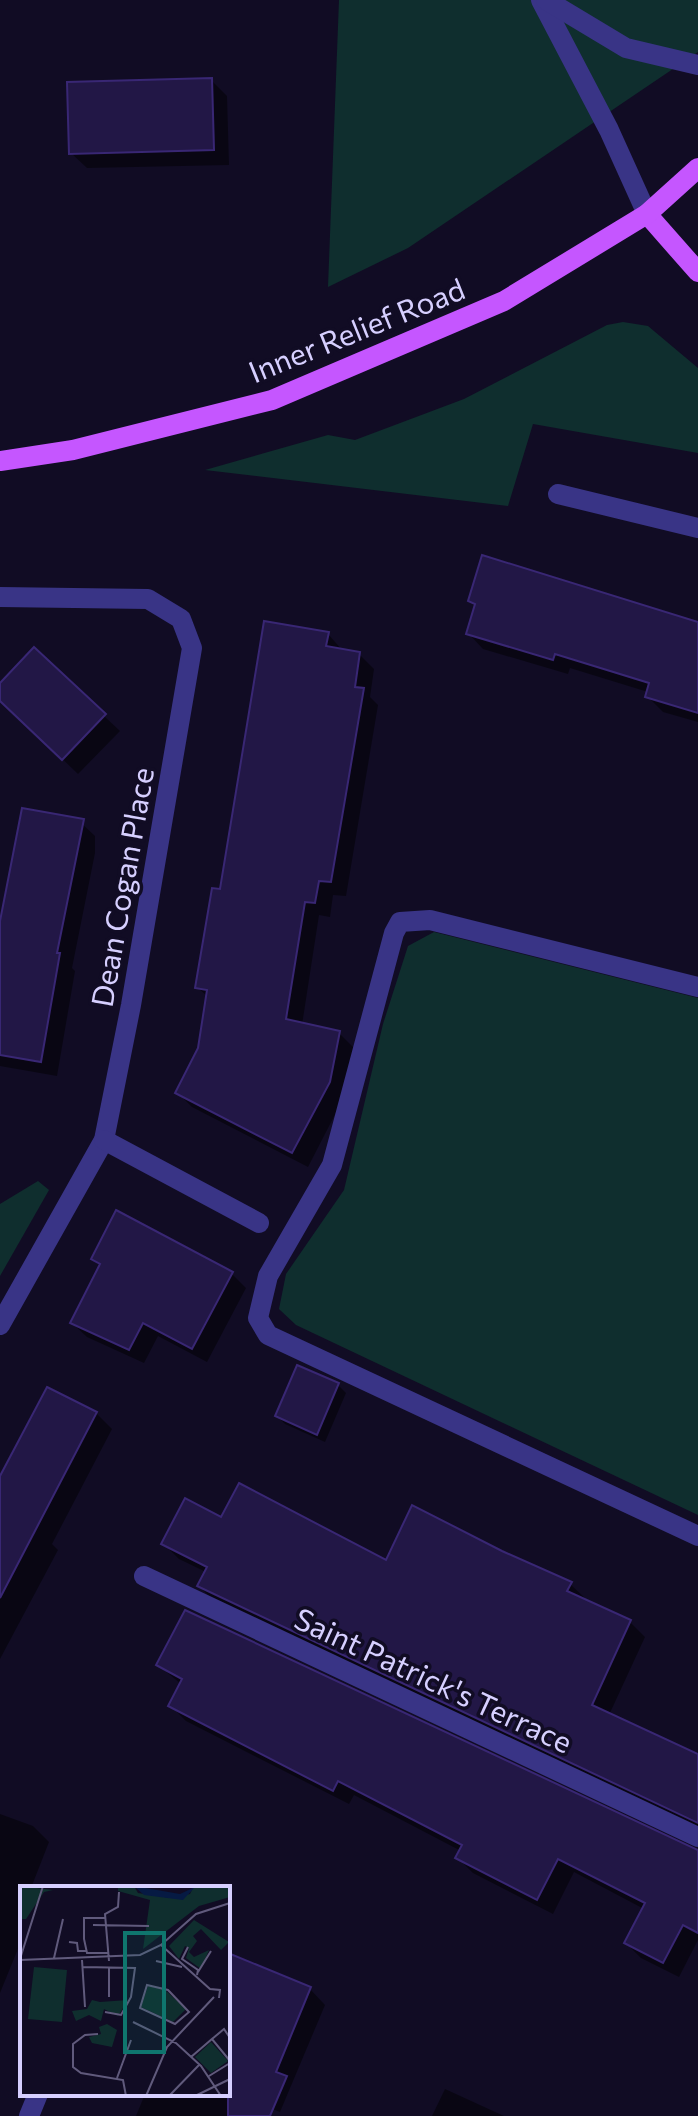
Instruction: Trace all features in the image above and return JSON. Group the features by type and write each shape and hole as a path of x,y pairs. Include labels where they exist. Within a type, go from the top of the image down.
{"main road":[{"name":"Inner Relief Road","path":"0,461 73,450 272,400 504,301 647,214 698,168"},
{"path":"647,214 698,272"}],"street":[{"path":"544,0 626,48 698,65"},
{"path":"544,0 647,214"},
{"path":"558,494 698,528"},
{"name":"Dean Cogan Place","path":"0,597 148,599 181,619 192,648 104,1140 0,1325"},
{"path":"698,987 430,920 400,922 394,933 332,1165 268,1276 258,1318 268,1335 698,1536"},
{"path":"104,1140 259,1223"},
{"name":"Saint Patrick's Terrace","path":"144,1576 698,1837"},
{"path":"29,2116 37,2096"}],"green space":[{"path":"339,0 698,0 698,52 408,248 328,287"},
{"path":"623,322 648,326 698,368 698,453 533,424 508,506 205,470 328,435 355,440 464,399 607,325"},
{"path":"434,932 698,998 698,1515 296,1325 279,1309 286,1274 344,1190 383,1024 408,946"},
{"path":"38,1181 49,1190 0,1276 0,1204"}],"building":[{"path":"212,78 214,150 69,154 67,82"},
{"path":"482,555 698,622 698,713 645,697 649,683 555,654 553,660 466,634 475,604 468,601"},
{"path":"264,621 329,632 326,646 360,652 355,687 364,688 331,882 319,881 315,903 305,902 286,1019 340,1031 330,1082 292,1153 175,1093 198,1048 207,990 195,988 212,888 220,889"},
{"path":"34,647 106,714 62,760 0,701 0,683"},
{"path":"22,808 84,819 57,953 60,953 41,1062 0,1055 0,921"},
{"path":"116,1210 233,1272 192,1349 143,1323 129,1350 70,1323 100,1264 91,1259"},
{"path":"297,1365 339,1383 317,1435 275,1416"},
{"path":"47,1387 97,1412 0,1598 0,1476"},
{"path":"239,1483 386,1560 412,1505 502,1551 572,1582 567,1591 631,1620 592,1705 698,1754 698,1823 197,1586 207,1567 161,1544 185,1498 221,1517"},
{"path":"185,1610 698,1850 698,1933 683,1925 663,1963 624,1943 645,1903 558,1859 537,1900 455,1858 462,1845 338,1781 333,1791 168,1706 182,1679 156,1665"},
{"path":"230,1954 311,1987 276,2072 287,2076 270,2116 228,2116"}]}
